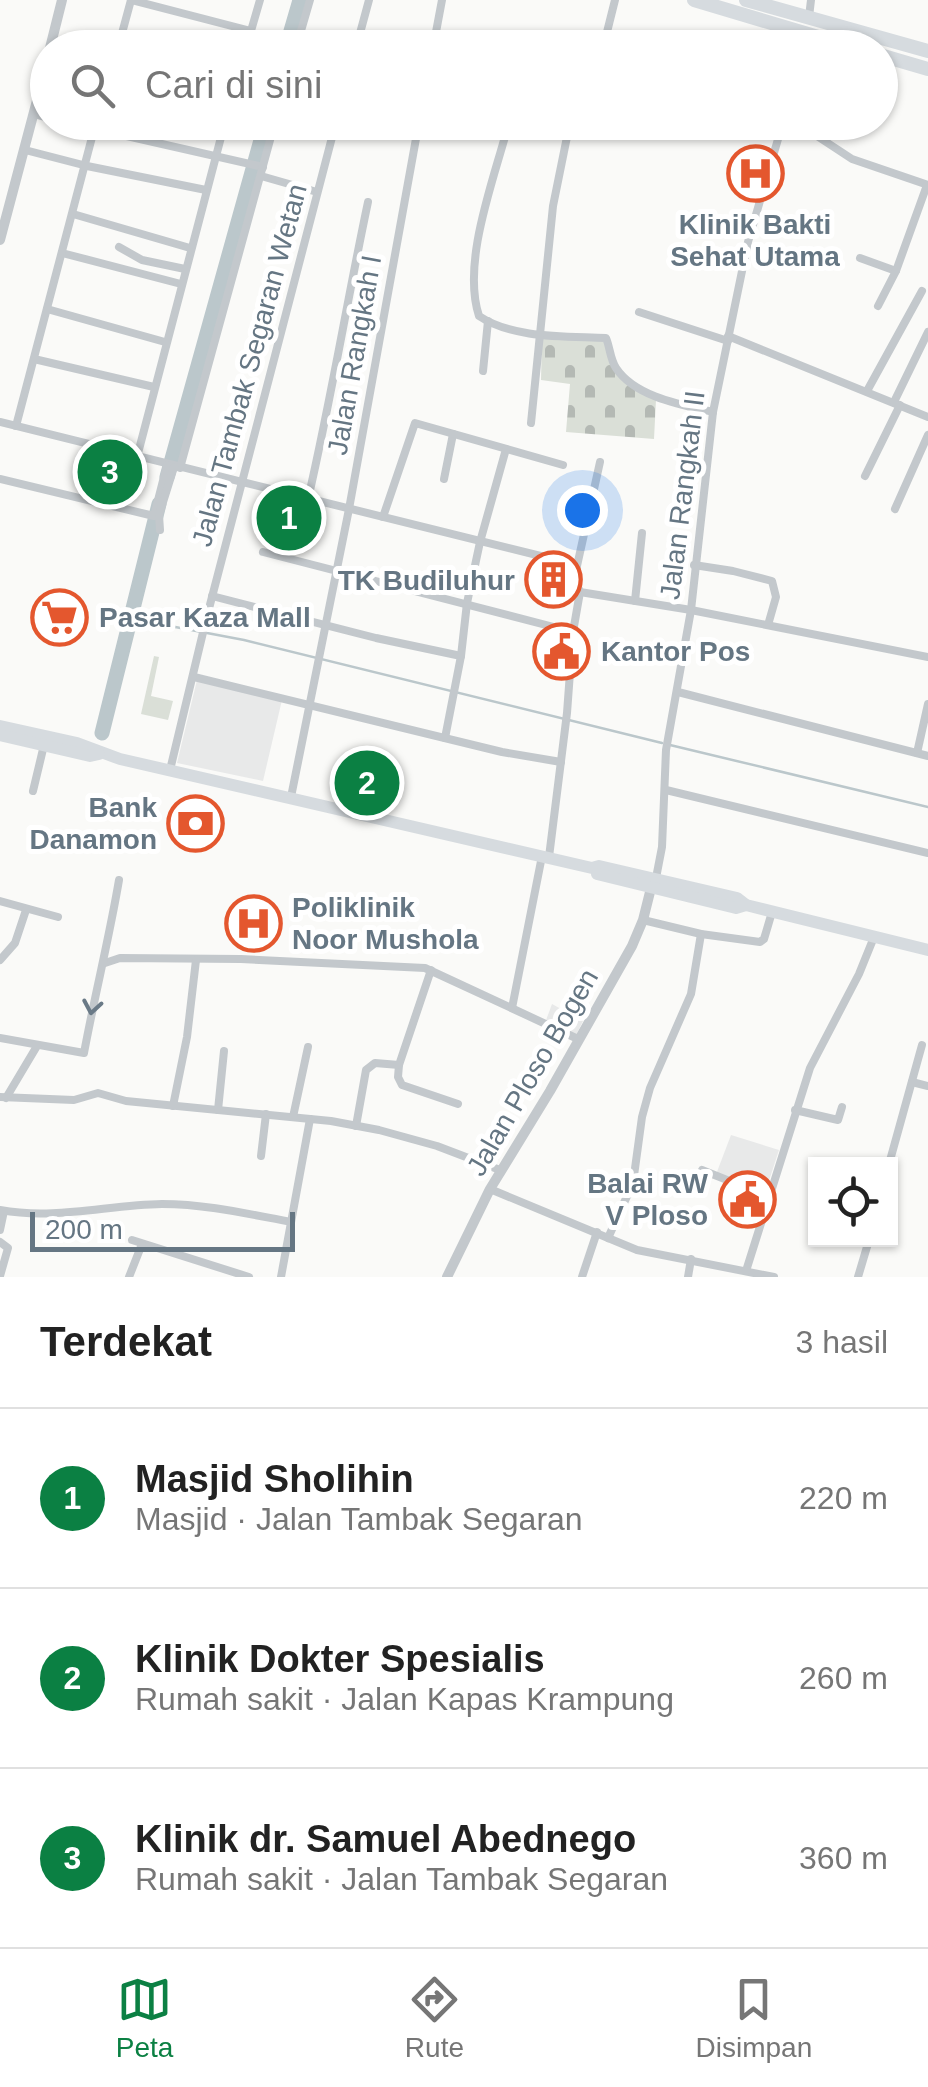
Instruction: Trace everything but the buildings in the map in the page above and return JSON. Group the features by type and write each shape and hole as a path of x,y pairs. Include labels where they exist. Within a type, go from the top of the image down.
{"highway":[{"path":"694,0 797,30"},
{"path":"746,0 800,30"},
{"path":"898,46 928,51"},
{"path":"898,61 928,70"}],"main road":[{"path":"0,726 78,743 100,754 546,856 592,868 596,874 653,884 736,908 746,905 928,950"},
{"path":"0,735 90,756 100,754"}],"street":[{"path":"54,30 62,0"},
{"path":"123,30 131,0 247,30"},
{"path":"251,30 260,0"},
{"path":"301,30 310,0"},
{"path":"361,30 369,0"},
{"path":"436,30 442,0"},
{"path":"608,30 615,0"},
{"path":"804,30 812,0"},
{"path":"0,240 30,130"},
{"path":"16,426 92,140"},
{"path":"151,140 246,163 317,192"},
{"path":"136,457 219,140"},
{"path":"160,530 159,515 269,140"},
{"name":"Jalan Tambak Segaran Wetan","path":"194,677 331,140"},
{"name":"Jalan Rangkah I","path":"291,797 417,140"},
{"path":"504,140 482,221 476,261 477,311 488,322 540,334 606,338 615,366 629,380 658,397 713,412"},
{"path":"531,423 554,206 567,140"},
{"name":"Jalan Rangkah II","path":"653,884 662,846 667,745 691,610 713,412 748,242 779,140"},
{"path":"823,140 852,158 928,185 896,272 878,306"},
{"path":"25,150 206,190"},
{"path":"308,499 368,202"},
{"path":"73,214 190,248"},
{"path":"119,246 142,260 184,270"},
{"path":"62,253 180,284"},
{"path":"860,258 896,272"},
{"path":"867,391 922,290"},
{"path":"48,309 165,342"},
{"path":"639,312 728,339 928,417"},
{"path":"483,371 488,322"},
{"path":"865,476 928,332"},
{"path":"34,359 154,387"},
{"path":"0,422 557,560 568,566 580,592 561,762 546,856 512,1008"},
{"path":"384,517 415,423 563,464"},
{"path":"444,479 453,434"},
{"path":"895,508 928,436"},
{"path":"445,738 456,691 467,603 506,449"},
{"path":"575,578 600,462"},
{"path":"0,480 154,516 174,467"},
{"path":"635,601 642,533"},
{"path":"262,552 573,632"},
{"path":"694,566 772,580 776,597 768,625"},
{"path":"580,592 928,657"},
{"path":"212,596 461,656"},
{"path":"170,770 194,677 561,762"},
{"path":"678,692 928,756"},
{"path":"917,754 928,704"},
{"path":"33,791 44,745"},
{"path":"666,790 928,853"},
{"path":"0,1038 84,1053 119,880"},
{"name":"Jalan Ploso Bogen","path":"447,1277 500,1170 632,946 653,884"},
{"path":"0,901 58,916"},
{"path":"0,960 15,942 26,910"},
{"path":"643,920 701,934 762,942 772,912"},
{"path":"608,1238 633,1183 650,1088 691,994 701,934"},
{"path":"746,1271 814,1058 874,938"},
{"path":"105,963 120,958 407,966 430,970 578,1039"},
{"path":"173,1106 188,1038 196,960"},
{"path":"430,970 398,1077 402,1085 458,1104"},
{"path":"891,1157 922,1045"},
{"path":"3,1098 37,1046"},
{"path":"293,1117 308,1047"},
{"path":"218,1110 224,1051"},
{"path":"356,1126 368,1066 399,1065"},
{"path":"912,1082 928,1086"},
{"path":"3,1098 74,1100 98,1094 126,1101 310,1119 425,1142 500,1170"},
{"path":"795,1110 838,1120 842,1107"},
{"path":"260,1156 266,1114"},
{"path":"281,1277 310,1119"},
{"path":"702,1170 767,1196"},
{"path":"490,1189 658,1256 692,1259 774,1277"},
{"path":"0,1230 2,1210 56,1214 186,1204 291,1222"},
{"path":"582,1277 596,1232"},
{"path":"132,1240 249,1277"},
{"path":"0,1242 8,1248 1,1276"},
{"path":"130,1277 142,1244"},
{"path":"858,1277 867,1247"},
{"path":"688,1277 692,1259"}],"shaded area":[{"path":"197,680 282,700 263,781 177,763"},
{"path":"552,1004 583,1021 575,1037 545,1023"},
{"path":"731,1135 779,1150 764,1196 715,1177"}],"green space":[{"path":"542,337 606,341 619,375 656,400 654,439 566,432 570,384 541,380"},
{"path":"154,656 159,657 151,696 173,701 168,720 141,714"}],"waterway":[{"path":"291,30 300,0"},
{"path":"167,477 261,140"},
{"path":"102,733 159,504"},
{"path":"133,619 244,640 662,743"},
{"path":"670,745 928,807"}],"place":[{"name":"Klinik Bakti Sehat Utama","path":"755,173"},
{"name":"Klinik dr. Samuel Abednego","path":"110,472"},
{"name":"Masjid Sholihin","path":"289,518"},
{"name":"TK Budiluhur","path":"554,580"},
{"name":"Pasar Kaza Mall","path":"60,617"},
{"name":"Kantor Pos","path":"562,651"},
{"name":"Klinik Dokter Spesialis","path":"367,783"},
{"name":"Bank Danamon","path":"196,823"},
{"name":"Poliklinik Noor Mushola","path":"253,923"},
{"name":"Balai RW V Ploso","path":"747,1199"}]}
